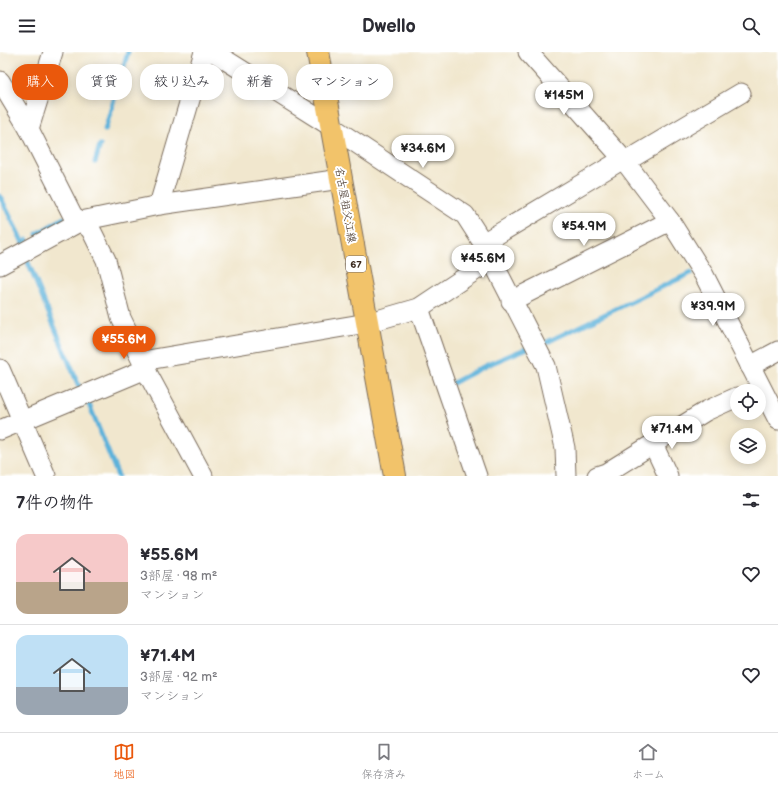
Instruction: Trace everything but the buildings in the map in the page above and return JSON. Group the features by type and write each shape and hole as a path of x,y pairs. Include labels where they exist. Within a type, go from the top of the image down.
{"main road":[{"name":"名古屋祖父江線","path":"318,52 395,476"}],"street":[{"path":"29,129 53,52"},
{"path":"159,205 204,52"},
{"path":"214,52 332,127 465,215 487,252 546,366 565,448 566,476"},
{"path":"528,52 624,160 670,221 704,275 750,366 754,384"},
{"path":"0,81 29,129 72,216 81,220 91,230 106,260 121,318 144,365 203,476"},
{"path":"0,430 144,365 367,323 419,308 487,252 586,182 740,93"},
{"path":"0,265 81,220 159,205 341,178"},
{"path":"512,301 670,221"},
{"path":"419,308 477,476"},
{"path":"750,366 778,351"},
{"path":"0,369 46,476"},
{"path":"597,476 606,473 706,410 730,399"},
{"path":"766,403 778,420"},
{"path":"653,444 668,476"}],"waterway":[{"path":"105,130 128,52"},
{"path":"95,162 100,145"},
{"path":"0,196 23,243 27,240"},
{"path":"37,234 64,218"},
{"path":"27,260 80,389 82,389"},
{"path":"543,344 691,273"},
{"path":"453,383 487,365 530,347"},
{"path":"83,403 88,402 118,476"}]}
